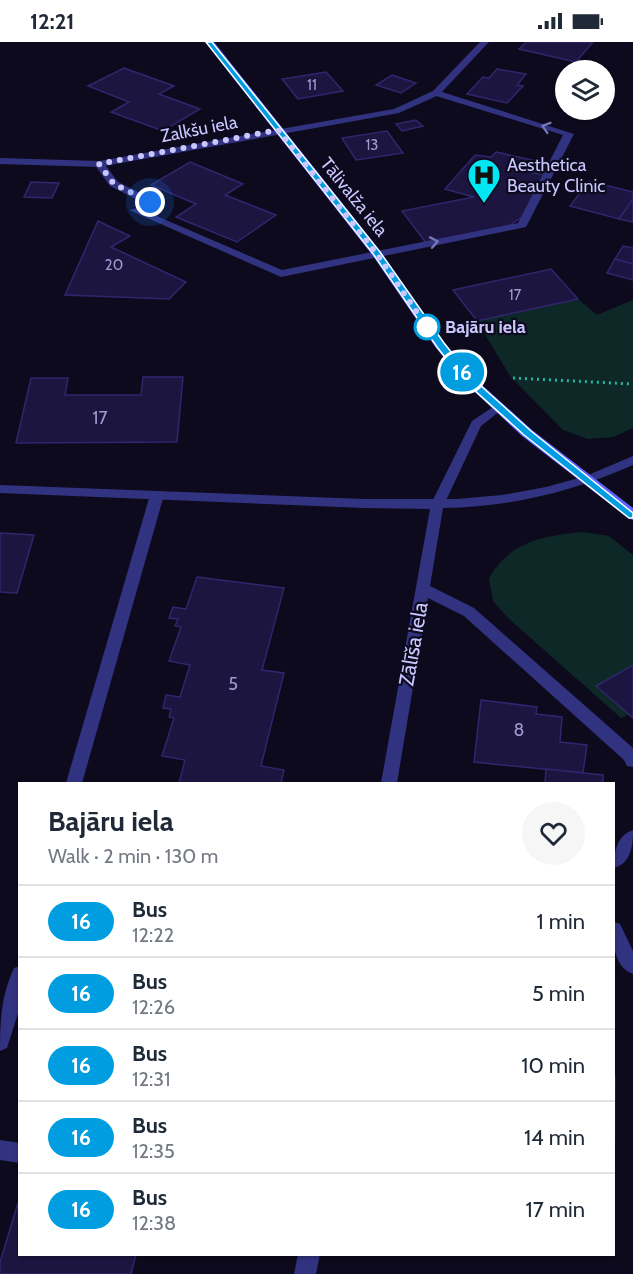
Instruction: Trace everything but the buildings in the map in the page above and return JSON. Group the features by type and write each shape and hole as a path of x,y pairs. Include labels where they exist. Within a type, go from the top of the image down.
{"street":[{"name":"Tālivalža iela","path":"209,42 377,254 440,345 467,378 527,433 633,515"},
{"name":"Zalkšu iela","path":"0,161 99,164 278,130 396,111 436,93 485,42"},
{"path":"134,210 281,274 522,225 569,134 436,93"},
{"path":"99,164 114,184 150,202"},
{"path":"437,506 476,424 499,407"},
{"path":"0,489 437,506 538,495 589,481 633,460"},
{"path":"74,782 157,495"},
{"name":"Zālīša iela","path":"389,782 437,506"},
{"path":"423,589 468,612 633,760"},
{"path":"615,860 633,837"},
{"path":"615,933 620,946 633,966"},
{"path":"0,1042 18,981"},
{"path":"0,1150 18,1153"},
{"path":"305,1274 309,1256"}],"path":[{"path":"509,377 633,384"}],"green space":[{"path":"578,299 597,315 633,300 633,428 613,437 588,439 563,430 510,376 477,321"},
{"path":"583,532 609,536 633,555 633,665 596,686 629,714 621,718 508,618 493,601 489,578 507,556 518,548 541,539"}],"bus line":[{"name":"16","path":"209,42 377,254 440,345 467,378 527,433 633,515"}],"place":[{"name":"Aesthetica Beauty Clinic","path":"484,204"},
{"name":"Bajāru iela","path":"427,327"}],"route":[{"path":"150,202 114,184 99,164 278,130 377,254 427,327"}]}
